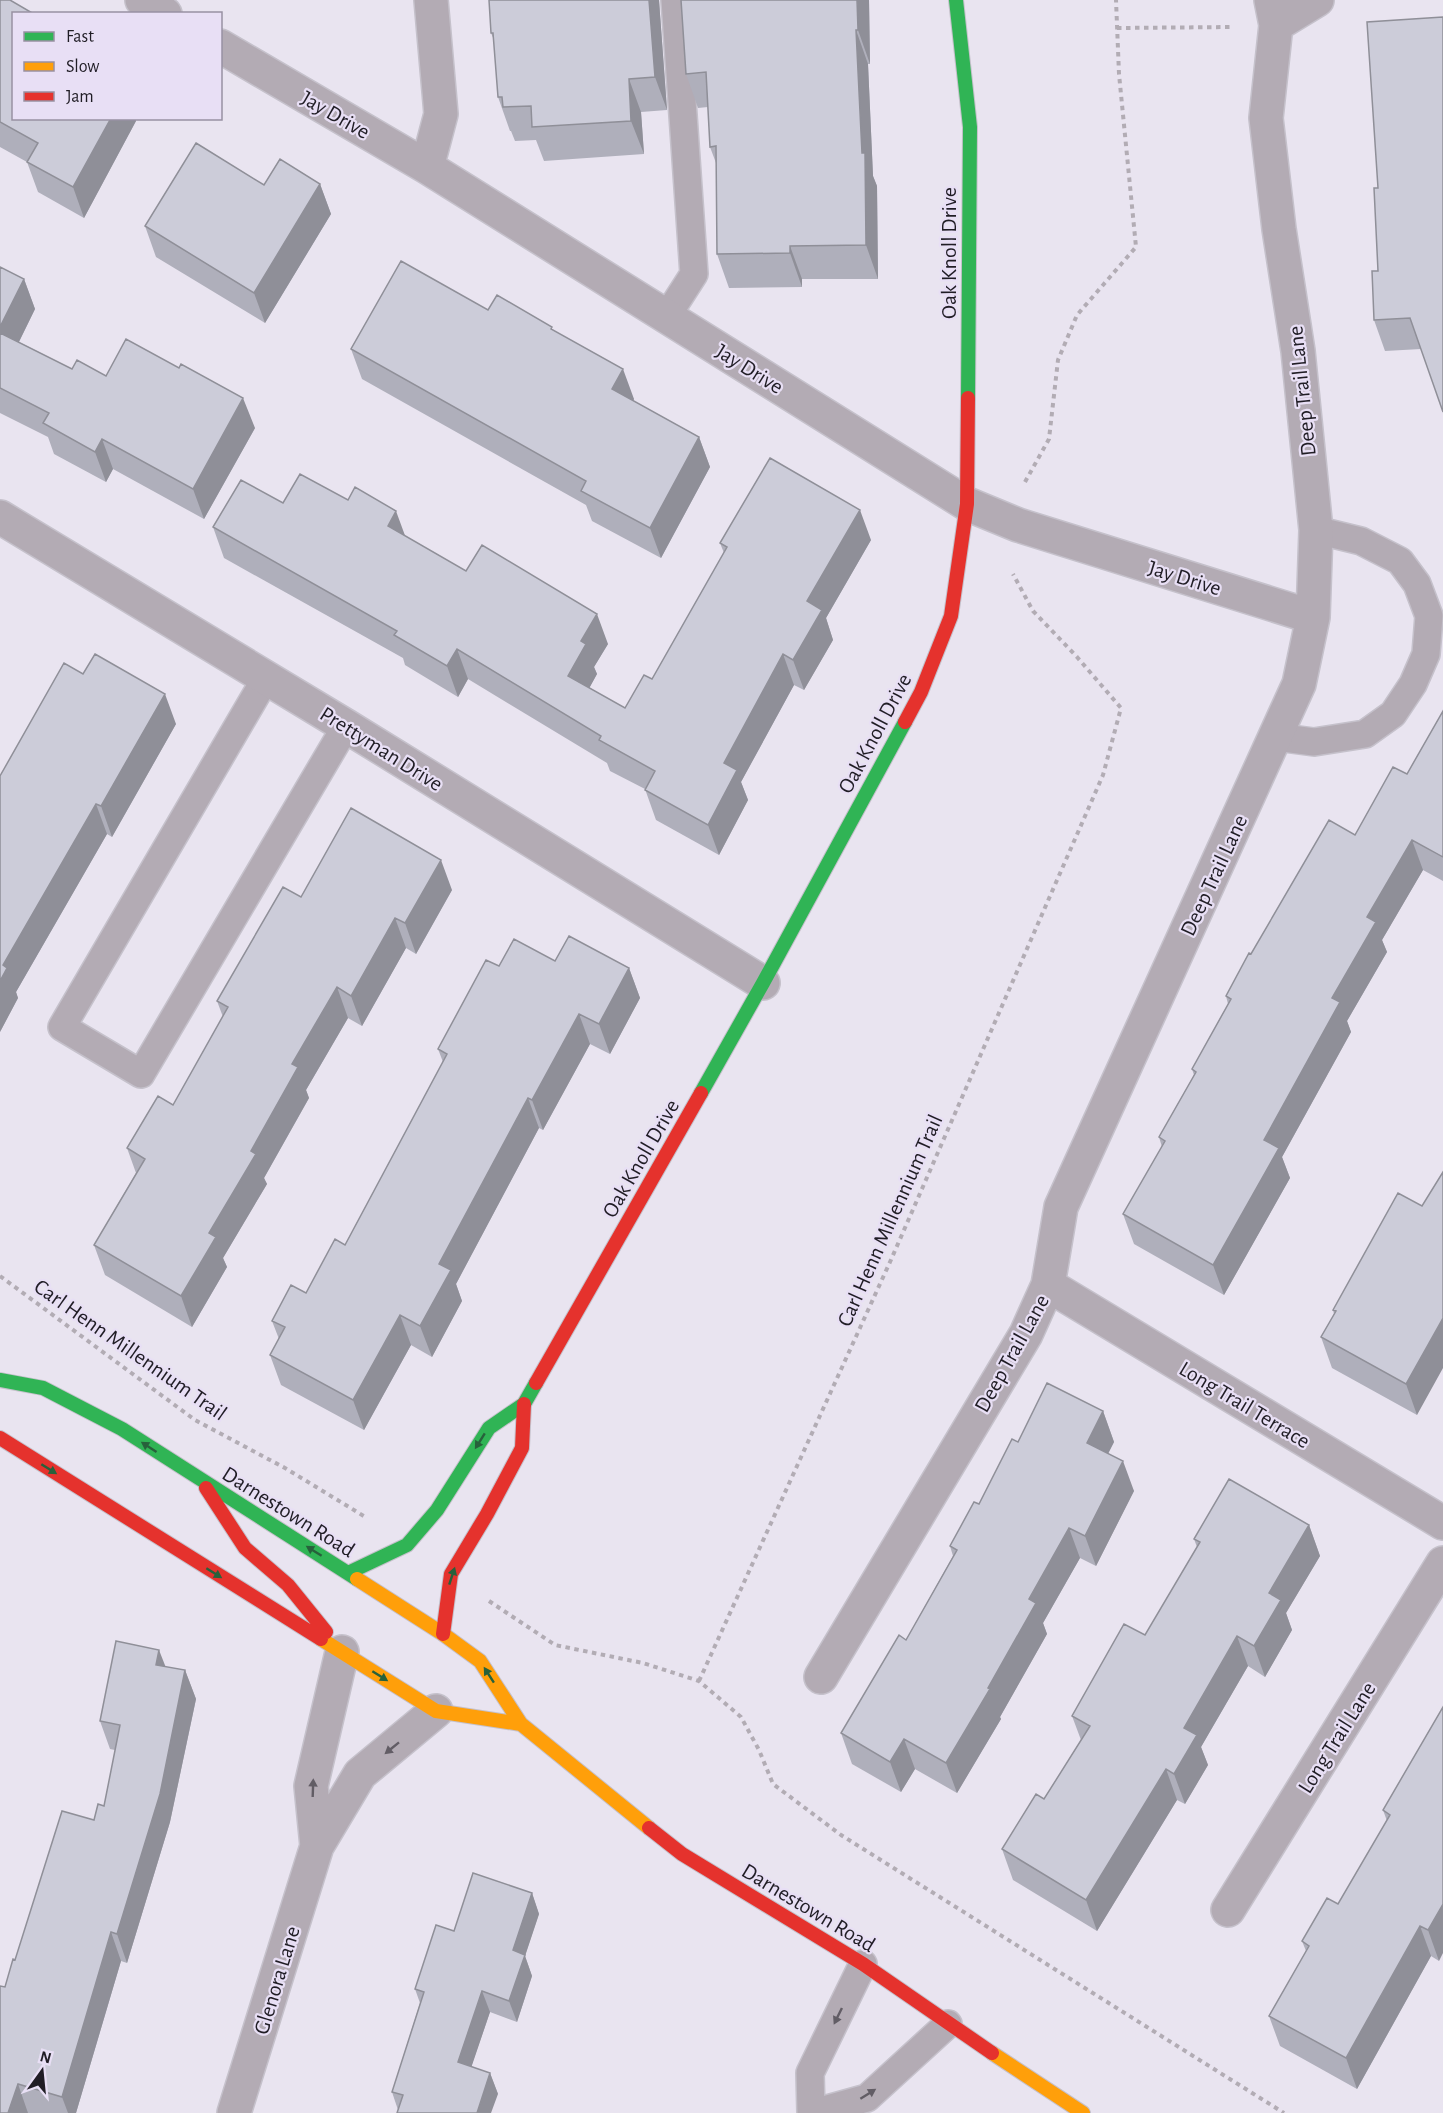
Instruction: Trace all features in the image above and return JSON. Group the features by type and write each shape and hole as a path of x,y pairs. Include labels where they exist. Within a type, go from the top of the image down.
{"main road":[{"name":"Oak Knoll Drive","path":"348,1573 407,1545 437,1510 489,1428 524,1404 763,983 921,693 951,616 967,504 970,127 956,0"},
{"name":"Darnestown Road","path":"0,1380 43,1388 122,1429 443,1634 480,1661 521,1725 682,1854 863,1964 948,2024 1083,2113"},
{"name":"Oak Knoll Drive","path":"443,1634 451,1574 487,1514 522,1448 524,1404"},
{"name":"Darnestown Road","path":"0,1438 436,1711 521,1725"},
{"path":"200,1480 245,1548 288,1585 342,1652"}],"street":[{"path":"142,0 162,12"},
{"path":"427,167 441,114 430,0"},
{"path":"1273,12 1317,0"},
{"name":"Deep Trail Lane","path":"821,1677 1026,1334 1048,1285 1061,1207 1299,684 1312,617 1316,530 1298,351 1279,229 1266,118 1273,12"},
{"name":"Jay Drive","path":"222,47 427,167 967,504 1018,525 1312,617"},
{"name":"Prettyman Drive","path":"0,517 346,726 763,983"},
{"name":"Long Trail Terrace","path":"1048,1285 1443,1523"},
{"name":"Long Trail Lane","path":"1228,1910 1443,1563"},
{"name":"Glenora Lane","path":"317,1846 311,1786 342,1652"},
{"name":"Glenora Lane","path":"234,2113 317,1846 360,1774 436,1711"}],"lane":[{"path":"667,316 694,274 675,0"},
{"path":"1276,737 1314,742 1365,734 1393,714 1413,684 1426,654 1429,616 1417,584 1400,561 1361,541 1316,530"},
{"path":"266,678 63,1027 141,1074 346,726"},
{"path":"863,1964 810,2073 812,2113 867,2098 948,2024"}],"path":[{"path":"1023,487 1049,439 1058,360 1077,315 1136,247 1119,74 1116,0"},
{"path":"1118,28 1273,12"},
{"name":"Carl Henn Millennium Trail","path":"699,1681 890,1262 1103,775 1121,708 1033,611 1013,574"},
{"name":"Carl Henn Millennium Trail","path":"0,1276 195,1420 285,1468 368,1519"},
{"path":"481,1595 555,1645 643,1663 699,1681 741,1717 759,1750 773,1784 824,1822 1284,2113"}],"building":[{"path":"0,0 10,0 31,12 12,12 12,120 110,120 73,187 27,162 38,143 0,122"},
{"path":"489,0 649,0 655,77 629,79 631,121 532,127 531,106 503,107 502,97 498,97"},
{"path":"681,0 857,0 858,30 856,30 862,153 865,153 866,245 790,246 790,253 717,254 716,146 710,147 706,72 686,74"},
{"path":"1443,17 1443,412 1410,318 1374,320 1372,271 1378,271 1374,188 1378,188 1367,22"},
{"path":"196,143 264,185 280,159 320,184 254,293 145,226"},
{"path":"401,261 488,310 497,295 552,327 551,329 623,369 612,389 699,437 650,528 581,491 586,481 351,349"},
{"path":"0,267 24,279 0,327"},
{"path":"0,333 72,369 77,360 106,376 126,339 179,368 181,364 243,398 193,489 102,439 95,452 43,423 49,413 0,388"},
{"path":"770,458 860,510 807,601 822,610 793,660 783,654 724,763 737,770 708,825 645,790 655,771 599,740 601,736 457,649 447,666 394,635 397,631 213,527 241,480 283,503 300,474 348,500 355,487 396,511 388,526 466,571 482,545 597,614 581,641 586,644 568,676 625,708 644,675 652,679 727,547 720,543"},
{"path":"95,654 165,694 101,806 96,804 3,965 7,968 0,981 0,776 64,663 83,674"},
{"path":"1443,711 1443,857 1412,840 1367,917 1376,922 1332,998 1340,1002 1264,1140 1279,1148 1213,1265 1123,1214 1165,1141 1159,1137 1196,1072 1192,1069 1231,999 1226,996 1249,953 1251,954 1329,820 1355,835 1393,767 1407,774"},
{"path":"351,808 441,860 405,923 395,918 351,996 337,987 292,1064 298,1067 251,1151 256,1154 209,1233 216,1237 181,1296 94,1245 145,1159 127,1148 158,1096 173,1105 228,1007 217,1001 283,887 301,897"},
{"path":"569,936 629,968 599,1024 579,1014 532,1100 528,1098 439,1264 451,1270 420,1326 400,1315 353,1400 270,1355 285,1327 272,1321 291,1285 306,1293 335,1239 345,1245 447,1054 438,1049 486,960 499,966 514,939 555,961"},
{"path":"1443,1172 1443,1318 1406,1384 1321,1337 1336,1311 1333,1310 1398,1193 1422,1206"},
{"path":"1047,1383 1103,1411 1087,1443 1123,1461 1085,1536 1069,1528 1029,1599 1036,1603 988,1688 990,1689 946,1763 904,1739 890,1762 841,1733 899,1635 906,1640 957,1550 950,1546 974,1502 979,1504 1012,1439 1018,1442"},
{"path":"1229,1479 1309,1525 1269,1593 1281,1600 1254,1646 1237,1636 1184,1728 1197,1735 1174,1774 1166,1769 1086,1900 1002,1849 1036,1794 1044,1799 1090,1726 1072,1716 1124,1624 1145,1635 1200,1542 1194,1539"},
{"path":"116,1641 159,1650 156,1665 185,1670 160,1794 117,1934 111,1932 62,2097 18,2084 8,2113 0,2113 0,1986 5,1987 13,1959 15,1960 62,1811 94,1820 98,1804 104,1806 120,1725 100,1721"},
{"path":"1443,1707 1443,1904 1428,1930 1420,1926 1346,2058 1269,2016 1309,1946 1302,1941 1327,1898 1338,1904 1390,1815 1383,1810"},
{"path":"473,1873 532,1893 513,1950 525,1955 509,2001 482,1991 458,2062 490,2073 477,2113 397,2113 403,2095 392,2092 424,1992 415,1989 436,1925 454,1931"}],"traffic: fast":[{"path":"956,0 970,127 968,398"},
{"path":"701,1093 905,722"},
{"path":"0,1380 43,1388 122,1429 357,1579"},
{"path":"348,1573 407,1545 437,1510 489,1428 524,1404 536,1383"}],"traffic: slow":[{"path":"357,1579 443,1634 480,1661 521,1724 649,1828"},
{"path":"321,1639 436,1711 521,1724"},
{"path":"992,2053 1083,2113"}],"traffic: jam":[{"path":"905,722 921,692 951,616 967,504 968,398"},
{"path":"536,1383 701,1093"},
{"path":"443,1634 451,1574 487,1514 522,1448 524,1404"},
{"path":"0,1438 321,1639"},
{"path":"206,1488 245,1548 288,1585 326,1632"},
{"path":"649,1828 682,1854 863,1964 992,2053"}]}
